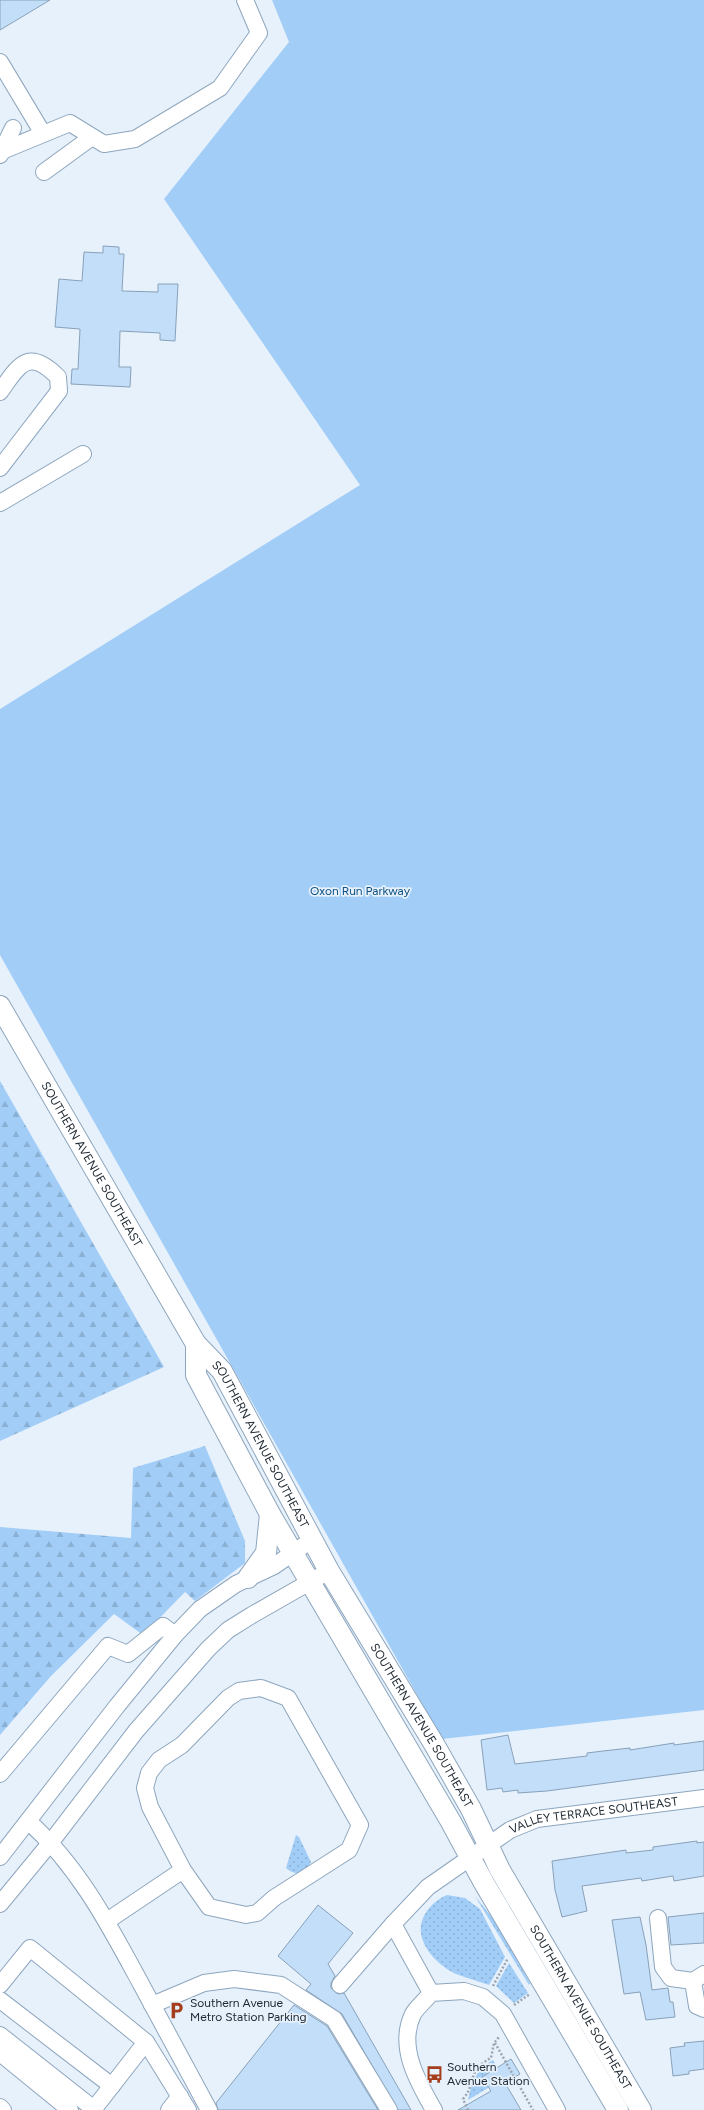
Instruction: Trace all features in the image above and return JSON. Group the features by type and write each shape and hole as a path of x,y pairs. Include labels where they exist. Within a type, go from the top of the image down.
{"main road":[{"name":"SOUTHERN AVENUE SOUTHEAST","path":"0,1006 196,1344 222,1371 329,1571 434,1744 489,1845 500,1870 641,2110"},
{"name":"SOUTHERN AVENUE SOUTHEAST","path":"196,1344 196,1375 270,1514 618,2110"},
{"path":"248,1578 266,1553 270,1514"}],"street":[{"path":"1,153 70,123 104,144 135,139 220,88 259,33 245,0"},
{"path":"0,62 38,127"},
{"path":"1,153 13,128"},
{"path":"44,172 92,137"},
{"path":"0,392 18,366 27,362 33,361 46,365 58,377 59,391 0,468"},
{"path":"0,503 83,454"},
{"path":"0,1857 117,1706 176,1635 200,1609 248,1578 274,1566 313,1539"},
{"path":"0,1904 51,1842 136,1731 208,1649 234,1626 274,1601 292,1594 329,1571"},
{"path":"0,1774 108,1646 128,1654 163,1626 176,1635"},
{"path":"261,1688 288,1698 360,1824 349,1850 274,1898 256,1913 246,1915 209,1907 183,1870 150,1807 145,1788 149,1773 160,1760 182,1745 228,1698 239,1691 261,1688"},
{"name":"VALLEY TERRACE SOUTHEAST","path":"340,1985 393,1924 428,1887 516,1826 537,1819 704,1798"},
{"path":"28,1821 51,1842 76,1873 107,1921 209,2110"},
{"path":"107,1921 183,1870"},
{"path":"658,1918 663,1967 671,1978 699,1978 697,2006 704,2009"},
{"path":"393,1924 431,1993"},
{"path":"0,1986 30,1948 146,2042 188,2110"},
{"path":"152,2005 204,1983 234,1979 281,1985 334,2019 389,2110"},
{"path":"434,2110 419,2084 408,2054 407,2036 413,2014 431,1993 464,1991 483,1997 503,2014 556,2110"},
{"path":"0,2000 112,2086"},
{"path":"0,2035 94,2109 146,2042"},
{"path":"0,2053 70,2110"},
{"path":"0,2062 60,2110"},
{"path":"169,2110 180,2096"},
{"path":"0,2107 4,2110"}],"path":[{"path":"492,1988 508,1958"},
{"path":"514,2005 531,1994"},
{"path":"468,2110 463,2099 474,2071 481,2063 491,2058 494,2043 501,2036"},
{"path":"494,2043 532,2110"}],"green space":[{"name":"Oxon Run Parkway","path":"272,0 704,0 704,1710 442,1739 0,955 0,709 360,485 164,199 289,42"},
{"path":"0,1081 164,1367 0,1441"},
{"path":"205,1446 245,1541 245,1563 195,1601 185,1592 143,1635 114,1614 51,1676 0,1735 0,1527 131,1538 133,1468"},
{"path":"296,1835 299,1837 311,1862 306,1869 297,1873 286,1868"},
{"path":"447,1895 465,1898 480,1909 505,1957 489,1985 456,1974 441,1965 424,1943 421,1935 423,1918 427,1910 433,1904"},
{"path":"475,1896 494,1920 530,1983 529,1985"},
{"path":"509,1963 528,1993 514,2003 496,1986"},
{"path":"493,2060 503,2079 468,2100 471,2087 479,2072"}],"building":[{"path":"0,0 50,0 0,30"},
{"path":"103,246 119,247 119,254 124,254 122,291 158,292 158,284 178,284 175,341 160,340 160,333 120,331 119,367 131,367 130,387 71,384 72,369 78,369 80,329 55,327 59,279 82,281 84,252 103,253"},
{"path":"508,1735 515,1764 587,1756 587,1753 603,1751 630,1748 630,1750 674,1743 674,1745 704,1741 704,1770 547,1791 518,1793 518,1790 503,1792 502,1788 487,1790 481,1740"},
{"path":"697,1841 697,1843 704,1842 704,1876 674,1881 673,1876 642,1881 641,1878 582,1886 587,1911 562,1917 555,1890 552,1861 626,1850 626,1853 653,1850 653,1847"},
{"path":"318,1905 353,1933 328,1964 335,1976 331,1983 331,1988 338,1994 344,1993 411,2110 398,2110 342,2014 306,1990 311,1984 278,1956"},
{"path":"704,1913 704,1943 671,1945 668,1917"},
{"path":"640,1917 646,1945 652,1990 668,1988 670,2002 673,2002 675,2017 646,2020 640,1992 624,1994 612,1920"},
{"path":"294,2005 327,2026 378,2110 218,2110 216,2103"},
{"path":"704,2041 704,2069 689,2071 689,2074 673,2076 670,2048 685,2046 684,2043"},
{"path":"511,2059 520,2074 505,2083 521,2110 458,2110 491,2091 482,2077"}],"place":[{"name":"Southern Avenue Metro Station Parking","path":"177,2010"},
{"name":"Southern Avenue Station","path":"434,2074"}]}
